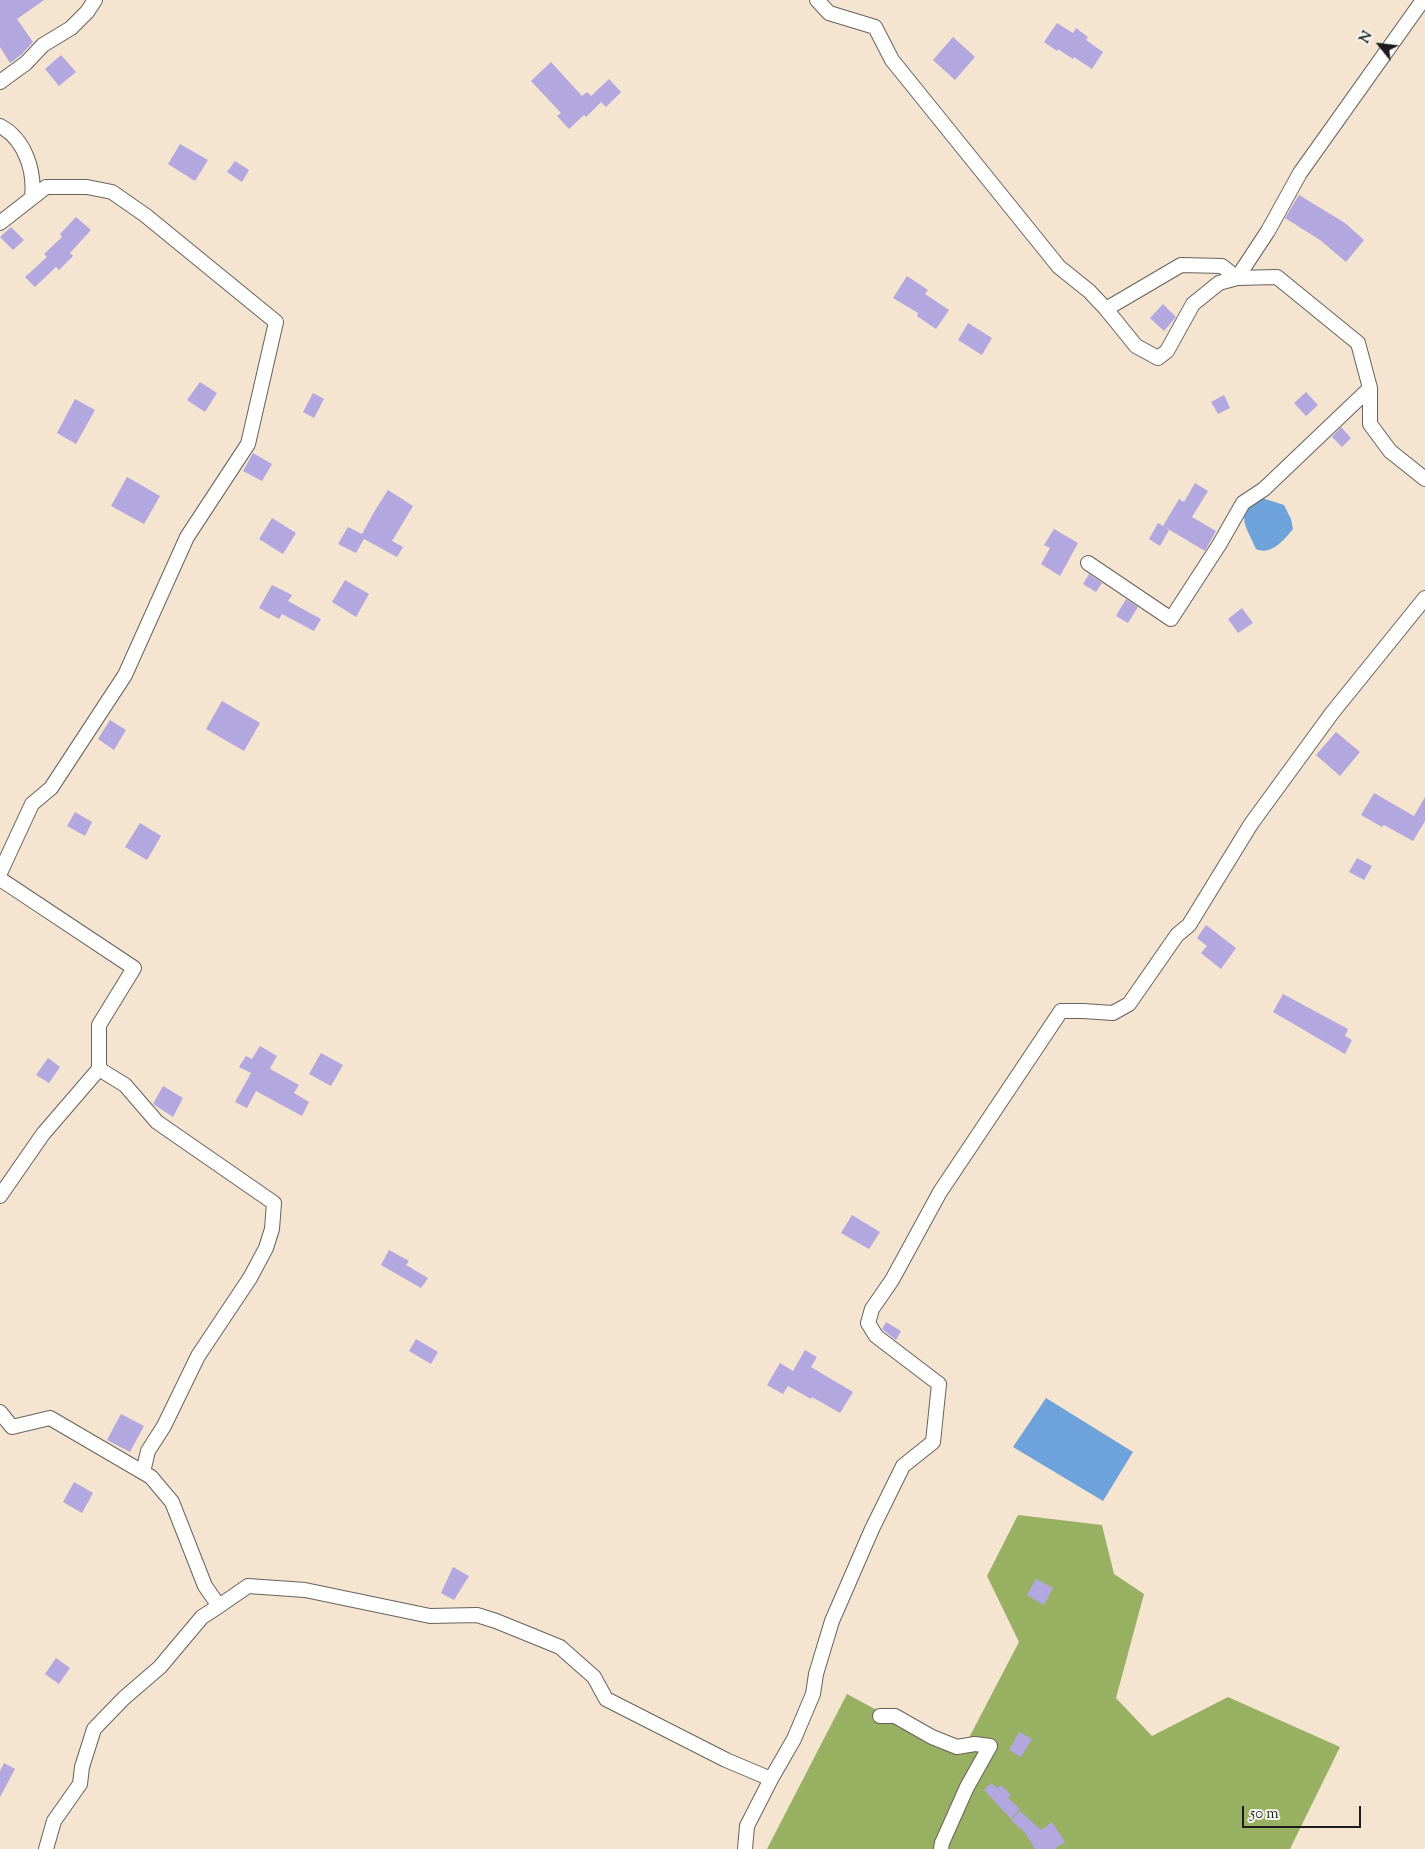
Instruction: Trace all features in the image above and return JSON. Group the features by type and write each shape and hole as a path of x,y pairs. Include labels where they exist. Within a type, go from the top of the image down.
{"street":[{"path":"0,82 26,63 43,45 71,28 87,12 95,0"},
{"path":"817,0 829,13 875,26 892,60 1059,267 1089,291 1136,346 1158,358 1167,351 1193,304 1219,282 1237,278 1277,277 1358,343 1370,388 1370,424 1390,451 1425,479"},
{"path":"1237,278 1268,231 1300,173 1423,0"},
{"path":"0,126 9,131 26,155 33,185 32,197"},
{"path":"0,223 46,187 87,187 112,192 145,215 276,322 248,444 187,537 125,675 51,788 32,804 0,873"},
{"path":"1106,309 1181,265 1222,266 1237,278"},
{"path":"1088,563 1171,619 1219,545 1243,503 1264,489 1370,388"},
{"path":"745,1849 747,1826 794,1739 813,1694 816,1674 832,1621 872,1529 903,1466 934,1442 939,1384 876,1336 868,1323 872,1309 892,1280 940,1192 1060,1012 1113,1013 1130,1004 1177,935 1189,925 1257,816 1332,713 1425,598"},
{"path":"0,879 134,968 98,1025 99,1069 43,1134 0,1196"},
{"path":"99,1069 125,1085 157,1122 274,1203 272,1229 266,1248 250,1278 198,1356 164,1426 148,1451 143,1472"},
{"path":"0,1412 12,1427 50,1418 151,1477 172,1502 204,1586 220,1606"},
{"path":"46,1849 54,1821 80,1784 82,1768 94,1729 124,1698 160,1666 202,1617 248,1586 305,1590 430,1616 477,1615 496,1621 560,1648 594,1677 606,1699 708,1751 771,1779"},
{"path":"880,1716 894,1716 932,1737 957,1747 975,1744 990,1746 967,1787 941,1849"}],"green space":[{"path":"1018,1515 1102,1525 1114,1574 1144,1594 1116,1698 1152,1736 1228,1697 1340,1747 1290,1849 767,1849 847,1694 960,1755 1019,1642 987,1576"}],"water":[{"path":"1262,498 1284,505 1291,519 1293,529 1277,546 1262,551 1256,549 1244,520 1247,509"},
{"path":"1046,1398 1133,1452 1103,1501 1013,1447"}],"building":[{"path":"0,0 44,0 17,19 33,42 21,55 10,63 0,47"},
{"path":"1057,23 1073,33 1076,28 1088,37 1086,40 1103,52 1092,69 1074,57 1073,59 1044,42"},
{"path":"953,37 975,57 955,80 933,60"},
{"path":"61,55 76,72 59,86 45,69"},
{"path":"551,62 582,96 587,92 591,96 609,79 621,92 606,107 601,102 586,117 584,115 569,129 557,116 561,113 531,81"},
{"path":"180,144 208,160 195,181 168,164"},
{"path":"235,161 249,170 242,182 227,172"},
{"path":"1299,195 1345,223 1364,240 1346,262 1320,240 1285,218"},
{"path":"76,217 91,230 70,253 73,256 59,270 56,267 35,287 25,277 47,257 44,254 62,237 60,234"},
{"path":"11,227 24,240 13,250 0,237"},
{"path":"907,276 928,290 925,294 949,310 936,329 917,316 918,313 893,298"},
{"path":"1163,304 1176,317 1164,331 1150,318"},
{"path":"968,323 992,338 982,355 958,340"},
{"path":"200,382 217,393 205,412 187,400"},
{"path":"1306,392 1318,405 1306,416 1294,403"},
{"path":"313,393 324,399 314,418 303,412"},
{"path":"1224,395 1230,408 1218,414 1211,402"},
{"path":"75,399 95,410 76,444 57,433"},
{"path":"1341,427 1351,438 1342,447 1332,437"},
{"path":"253,453 272,464 262,481 243,471"},
{"path":"127,477 160,496 144,524 111,506"},
{"path":"1195,483 1208,491 1192,517 1216,531 1205,551 1163,526 1179,499 1184,502"},
{"path":"388,490 413,506 392,541 403,547 397,557 364,539 356,553 338,544 348,527 362,534"},
{"path":"272,518 296,533 283,554 259,539"},
{"path":"1158,523 1169,530 1160,546 1149,539"},
{"path":"1054,529 1078,543 1060,576 1041,564 1050,548 1044,545"},
{"path":"1089,574 1102,583 1096,592 1083,584"},
{"path":"345,580 369,594 356,617 332,602"},
{"path":"272,585 292,595 288,601 321,619 314,631 282,614 279,619 259,608"},
{"path":"1126,599 1138,607 1128,623 1116,616"},
{"path":"1242,608 1253,623 1238,633 1228,619"},
{"path":"222,701 260,723 244,751 206,729"},
{"path":"110,720 126,730 114,750 98,739"},
{"path":"1336,732 1360,752 1340,776 1316,755"},
{"path":"1374,793 1414,816 1425,797 1425,821 1413,841 1361,815"},
{"path":"75,812 92,822 85,836 67,826"},
{"path":"140,823 161,836 147,860 125,847"},
{"path":"1357,858 1372,866 1364,880 1349,872"},
{"path":"1206,925 1236,948 1221,969 1201,953 1207,946 1197,938"},
{"path":"1283,994 1348,1029 1345,1036 1352,1040 1345,1054 1273,1012"},
{"path":"260,1046 277,1056 270,1068 272,1070 299,1085 294,1093 309,1102 302,1116 256,1091 247,1108 235,1102 251,1073 239,1067 246,1056 252,1059"},
{"path":"321,1053 343,1065 331,1086 309,1074"},
{"path":"48,1058 60,1067 49,1083 36,1075"},
{"path":"163,1086 183,1098 173,1117 153,1104"},
{"path":"852,1215 880,1232 869,1249 841,1233"},
{"path":"389,1250 409,1261 406,1265 428,1278 421,1288 381,1265"},
{"path":"886,1322 901,1331 896,1340 882,1329"},
{"path":"416,1339 438,1352 431,1364 409,1351"},
{"path":"805,1350 817,1357 811,1367 853,1392 840,1413 788,1386 783,1394 767,1385 780,1363 793,1371"},
{"path":"121,1414 144,1426 130,1452 107,1440"},
{"path":"74,1482 93,1493 82,1513 63,1502"},
{"path":"453,1567 469,1576 454,1600 441,1593"},
{"path":"1036,1579 1053,1588 1044,1605 1027,1595"},
{"path":"56,1658 70,1668 59,1684 45,1674"},
{"path":"1019,1732 1032,1739 1021,1757 1009,1750"},
{"path":"4,1763 15,1769 0,1797 0,1771"},
{"path":"991,1783 997,1788 1001,1785 1011,1795 1008,1798 1020,1809 1011,1819 984,1790"},
{"path":"1020,1811 1041,1830 1052,1822 1065,1842 1054,1849 1035,1849 1025,1833 1011,1820"}]}
